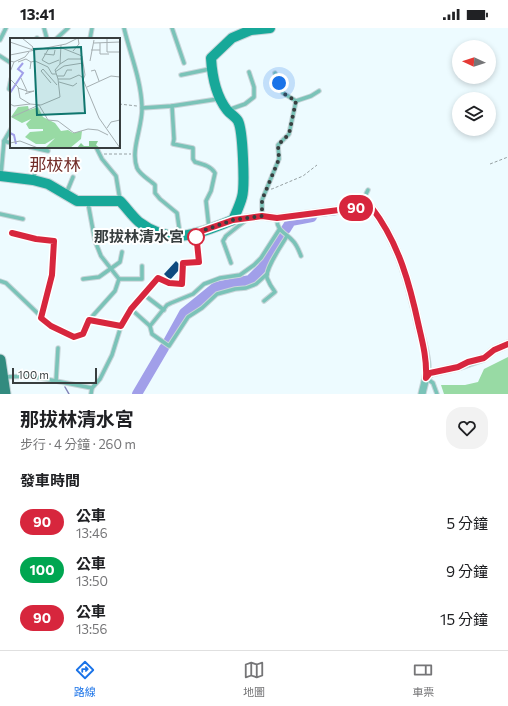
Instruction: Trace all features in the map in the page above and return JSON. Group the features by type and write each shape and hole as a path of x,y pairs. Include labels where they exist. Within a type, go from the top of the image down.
{"main road":[{"path":"0,360 5,394"}],"street":[{"path":"233,220 243,196 244,173 241,128 238,120 227,110 220,98 211,68 210,58 232,38 250,29 270,28"},
{"path":"0,175 48,184 77,201 120,201 138,221 158,233 167,236 180,236 196,233 233,220 262,216 277,218 362,207 372,208 382,220 402,264 411,290 427,364 426,378 422,394"},
{"path":"426,378 430,373 458,367 468,362 484,358 494,350 508,344"}],"lane":[{"path":"0,40 6,28"},
{"path":"44,28 48,38"},
{"path":"57,38 68,28"},
{"path":"90,38 92,28"},
{"path":"124,28 138,76 142,107 136,154 137,168 155,185 155,193 160,199 177,213 180,236"},
{"path":"172,28 184,63"},
{"path":"0,56 10,62"},
{"path":"181,75 211,68"},
{"path":"227,110 245,104 254,97 254,87 249,72"},
{"path":"275,73 283,93 296,101"},
{"path":"296,101 311,96 319,91"},
{"path":"142,107 172,106 220,98"},
{"path":"262,216 262,200 279,159 278,145 289,134 296,101"},
{"path":"172,106 173,144 193,148 193,158 195,162 213,169 214,173 211,191 206,201 210,229"},
{"path":"0,175 4,141 10,131"},
{"path":"4,141 10,143"},
{"path":"34,148 48,151"},
{"path":"97,148 102,158 116,176 120,201"},
{"path":"33,180 36,164"},
{"path":"66,195 73,176"},
{"path":"362,207 363,200 368,190"},
{"path":"0,281 6,283 51,326 74,337 83,334 89,320 115,291 118,279 111,268 100,256 95,241 88,202"},
{"path":"0,214 23,219"},
{"path":"231,264 223,241 226,236 248,218"},
{"path":"277,218 276,224 279,230 294,242 301,256"},
{"path":"150,326 167,305 193,294 204,284 220,278 240,275 254,266 279,230"},
{"path":"12,233 36,239 54,241 52,275 41,318"},
{"path":"91,394 92,388 100,379 112,355 121,326 131,309 143,294 158,278 169,283 182,284 183,263 199,262 196,233"},
{"path":"264,301 274,292 267,278 267,274 287,236"},
{"path":"83,279 99,277 120,262 122,252"},
{"path":"118,279 142,279 142,266"},
{"path":"131,309 150,326 152,334 169,346 188,317 202,308 217,294 235,289 246,288 256,284 267,274"},
{"path":"143,294 164,310"},
{"path":"89,320 121,326"},
{"path":"56,381 58,348"},
{"path":"2,377 30,376 92,388"},
{"path":"426,378 433,383 437,394"}],"path":[{"path":"120,104 142,107"},
{"path":"100,154 136,154"},
{"path":"490,164 508,157"},
{"path":"267,187 272,189 303,176 316,165"}],"green space":[{"path":"508,357 508,394 444,394 441,385 465,385 478,382 484,369"}],"building":[{"path":"176,261 180,265 179,270 170,280 164,274"}],"waterway":[{"path":"312,217 367,211 372,213"},
{"path":"286,229 291,221 312,217"},
{"path":"168,342 184,313 216,287 250,280 262,268 281,237"},
{"path":"137,394 164,348"},
{"path":"65,387 69,394"}],"bus line":[{"name":"90","path":"12,233 36,239 54,241 52,275 41,318 51,326 74,337 83,334 89,320 121,326 131,309 158,278 169,283 182,284 183,263 199,262 196,233 233,220 262,216 277,218 362,207 372,208 382,220 393,243 411,290 427,364 426,378 430,373 458,367 468,362 484,358 494,350 508,344"}],"place":[{"name":"那拔林清水宮","path":"196,237"}],"district":[{"name":"那柭林","path":"55,165"}],"route":[{"path":"196,237 196,233 233,220 262,216 262,200 279,159 278,145 289,134 296,101 283,93 279,83"}]}
